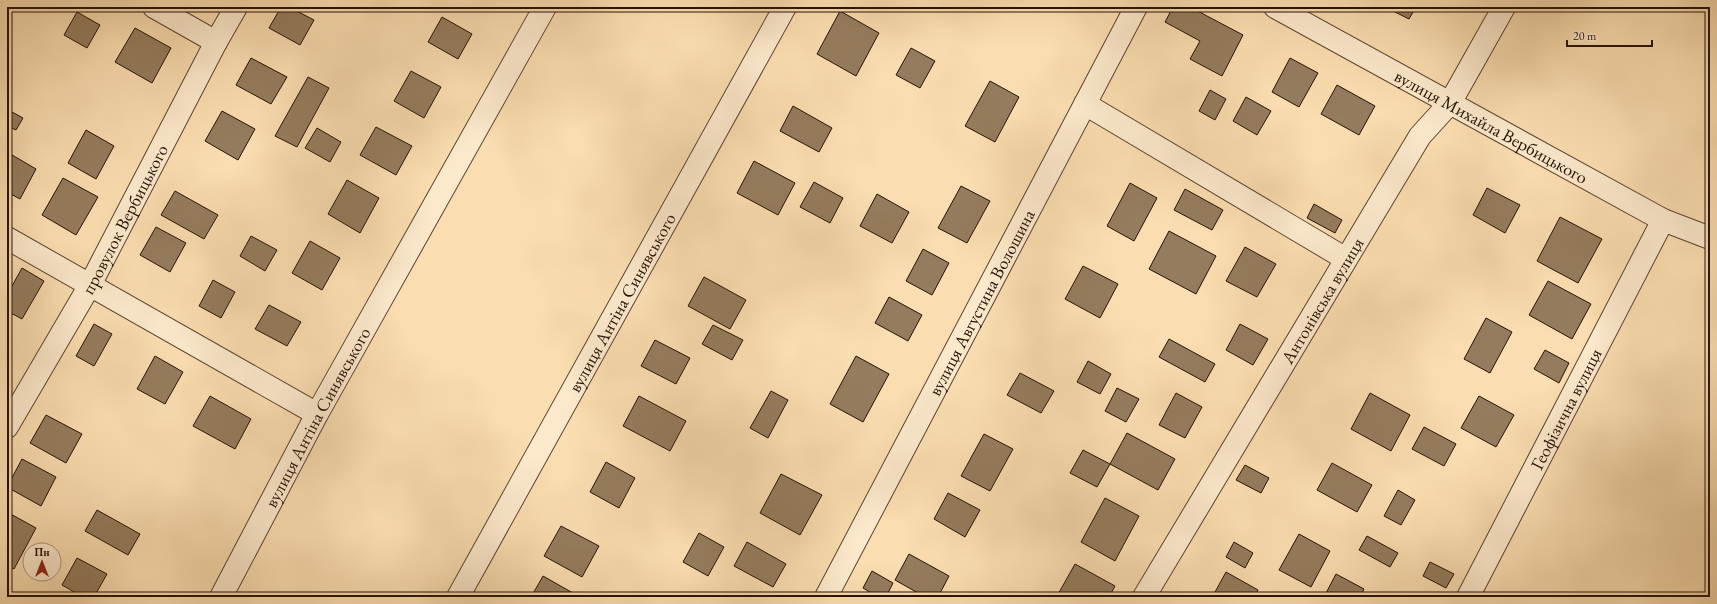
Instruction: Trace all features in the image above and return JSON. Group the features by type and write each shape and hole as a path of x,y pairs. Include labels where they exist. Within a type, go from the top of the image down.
{"street":[{"path":"154,7 216,42"},
{"name":"провулок Вербицького","path":"7,427 90,285 216,42 236,7"},
{"name":"вулиця Антіна Синявського","path":"221,597 317,414 545,7"},
{"name":"вулиця Антіна Синявського","path":"458,597 785,7"},
{"name":"вулиця Августина Волошина","path":"826,597 1136,7"},
{"name":"вулиця Михайла Вербицького","path":"1275,7 1663,220 1710,238"},
{"name":"Антонівська вулиця","path":"1144,597 1420,136 1450,103 1504,7"},
{"path":"1085,104 1346,259"},
{"name":"Геофізична вулиця","path":"1468,597 1663,220"},
{"path":"7,238 317,414"}],"building":[{"path":"281,7 289,7 314,20 300,45 269,28"},
{"path":"1173,7 1190,7 1243,35 1222,76 1190,59 1200,41 1165,22"},
{"path":"1390,7 1416,7 1409,19 1389,9"},
{"path":"840,11 879,33 856,76 817,54"},
{"path":"77,12 100,25 87,48 64,35"},
{"path":"442,17 472,34 458,59 428,42"},
{"path":"135,28 171,48 152,83 115,62"},
{"path":"911,48 935,61 920,88 896,75"},
{"path":"251,58 287,77 271,104 236,85"},
{"path":"1290,58 1318,73 1299,107 1272,92"},
{"path":"411,71 441,87 424,118 394,101"},
{"path":"308,77 329,88 297,147 275,136"},
{"path":"990,81 1019,97 995,142 965,126"},
{"path":"1337,85 1375,106 1359,135 1321,114"},
{"path":"1210,90 1226,99 1215,120 1199,111"},
{"path":"1246,97 1271,111 1257,135 1233,121"},
{"path":"793,106 832,128 819,152 780,131"},
{"path":"222,111 255,129 238,160 205,141"},
{"path":"12,112 23,118 16,130 7,126 7,120"},
{"path":"376,127 412,146 396,175 360,155"},
{"path":"317,128 341,142 330,162 305,148"},
{"path":"86,130 114,146 96,179 68,163"},
{"path":"7,152 36,169 20,199 7,192"},
{"path":"754,161 795,183 778,215 737,193"},
{"path":"63,178 98,197 76,235 42,215"},
{"path":"347,180 379,198 360,233 328,214"},
{"path":"814,182 843,198 830,223 800,207"},
{"path":"1130,183 1157,198 1134,241 1107,226"},
{"path":"961,186 990,201 967,243 938,228"},
{"path":"1487,188 1520,205 1505,233 1473,215"},
{"path":"1185,189 1223,210 1212,230 1174,210"},
{"path":"175,191 218,215 204,239 161,215"},
{"path":"877,194 909,212 892,243 860,226"},
{"path":"1314,204 1342,220 1335,233 1307,218"},
{"path":"1560,217 1602,239 1578,283 1537,261"},
{"path":"156,227 186,243 170,272 140,255"},
{"path":"1169,231 1216,256 1196,294 1149,269"},
{"path":"251,236 277,250 265,271 240,256"},
{"path":"310,241 340,258 322,290 292,273"},
{"path":"1245,247 1276,264 1257,297 1226,281"},
{"path":"923,249 949,263 932,295 906,281"},
{"path":"1083,266 1118,284 1100,318 1065,299"},
{"path":"22,268 44,281 22,319 7,311 7,295"},
{"path":"704,277 746,300 730,329 688,306"},
{"path":"213,280 235,292 221,318 199,306"},
{"path":"1548,281 1591,304 1572,339 1529,315"},
{"path":"889,297 922,315 908,341 875,323"},
{"path":"269,305 301,322 287,346 255,329"},
{"path":"1486,318 1512,332 1490,373 1464,359"},
{"path":"94,324 112,334 94,366 76,356"},
{"path":"1240,324 1268,339 1253,365 1226,350"},
{"path":"713,325 743,340 732,360 702,344"},
{"path":"1169,339 1215,364 1205,382 1159,357"},
{"path":"655,340 690,358 676,384 641,366"},
{"path":"1545,350 1569,363 1559,383 1534,369"},
{"path":"155,356 183,372 165,404 137,389"},
{"path":"856,356 889,374 863,422 830,404"},
{"path":"1088,361 1111,374 1100,394 1077,382"},
{"path":"1020,373 1054,391 1041,413 1007,395"},
{"path":"1117,388 1139,399 1126,422 1105,411"},
{"path":"771,391 788,400 768,438 750,428"},
{"path":"1176,393 1202,407 1185,438 1159,425"},
{"path":"1370,393 1410,415 1391,451 1351,429"},
{"path":"210,396 251,419 235,449 193,426"},
{"path":"639,396 686,421 670,451 623,426"},
{"path":"1479,396 1514,415 1496,447 1461,428"},
{"path":"46,415 82,434 66,463 30,443"},
{"path":"1424,427 1456,444 1444,466 1412,449"},
{"path":"1127,433 1175,459 1158,490 1110,464"},
{"path":"984,434 1013,449 990,491 961,476"},
{"path":"1083,450 1110,464 1097,487 1070,473"},
{"path":"22,459 56,477 41,506 7,487"},
{"path":"606,462 635,478 619,508 590,492"},
{"path":"1332,463 1372,485 1357,512 1317,490"},
{"path":"1245,465 1269,478 1261,493 1236,480"},
{"path":"781,474 822,495 800,535 760,513"},
{"path":"1398,490 1415,500 1401,525 1384,516"},
{"path":"948,493 980,510 965,537 934,519"},
{"path":"1105,498 1139,516 1115,561 1081,542"},
{"path":"97,510 140,534 128,555 85,531"},
{"path":"7,512 36,528 28,542 22,542 22,554 14,569 7,565"},
{"path":"561,526 599,546 582,577 544,556"},
{"path":"699,533 724,547 708,576 683,562"},
{"path":"1299,534 1330,551 1311,587 1279,570"},
{"path":"1367,536 1398,553 1390,567 1359,550"},
{"path":"747,542 786,564 773,587 734,566"},
{"path":"1234,542 1253,553 1245,568 1226,557"},
{"path":"909,554 949,576 938,597 925,597 895,580"},
{"path":"77,558 107,574 94,597 83,597 62,585"},
{"path":"1430,562 1454,574 1446,588 1423,576"},
{"path":"1075,564 1115,586 1109,597 1057,596"},
{"path":"872,571 893,583 886,597 878,597 863,588"},
{"path":"1226,572 1258,590 1254,597 1224,597 1215,592"},
{"path":"1336,574 1364,589 1360,597 1324,597"},
{"path":"543,576 580,597 531,597"}]}
